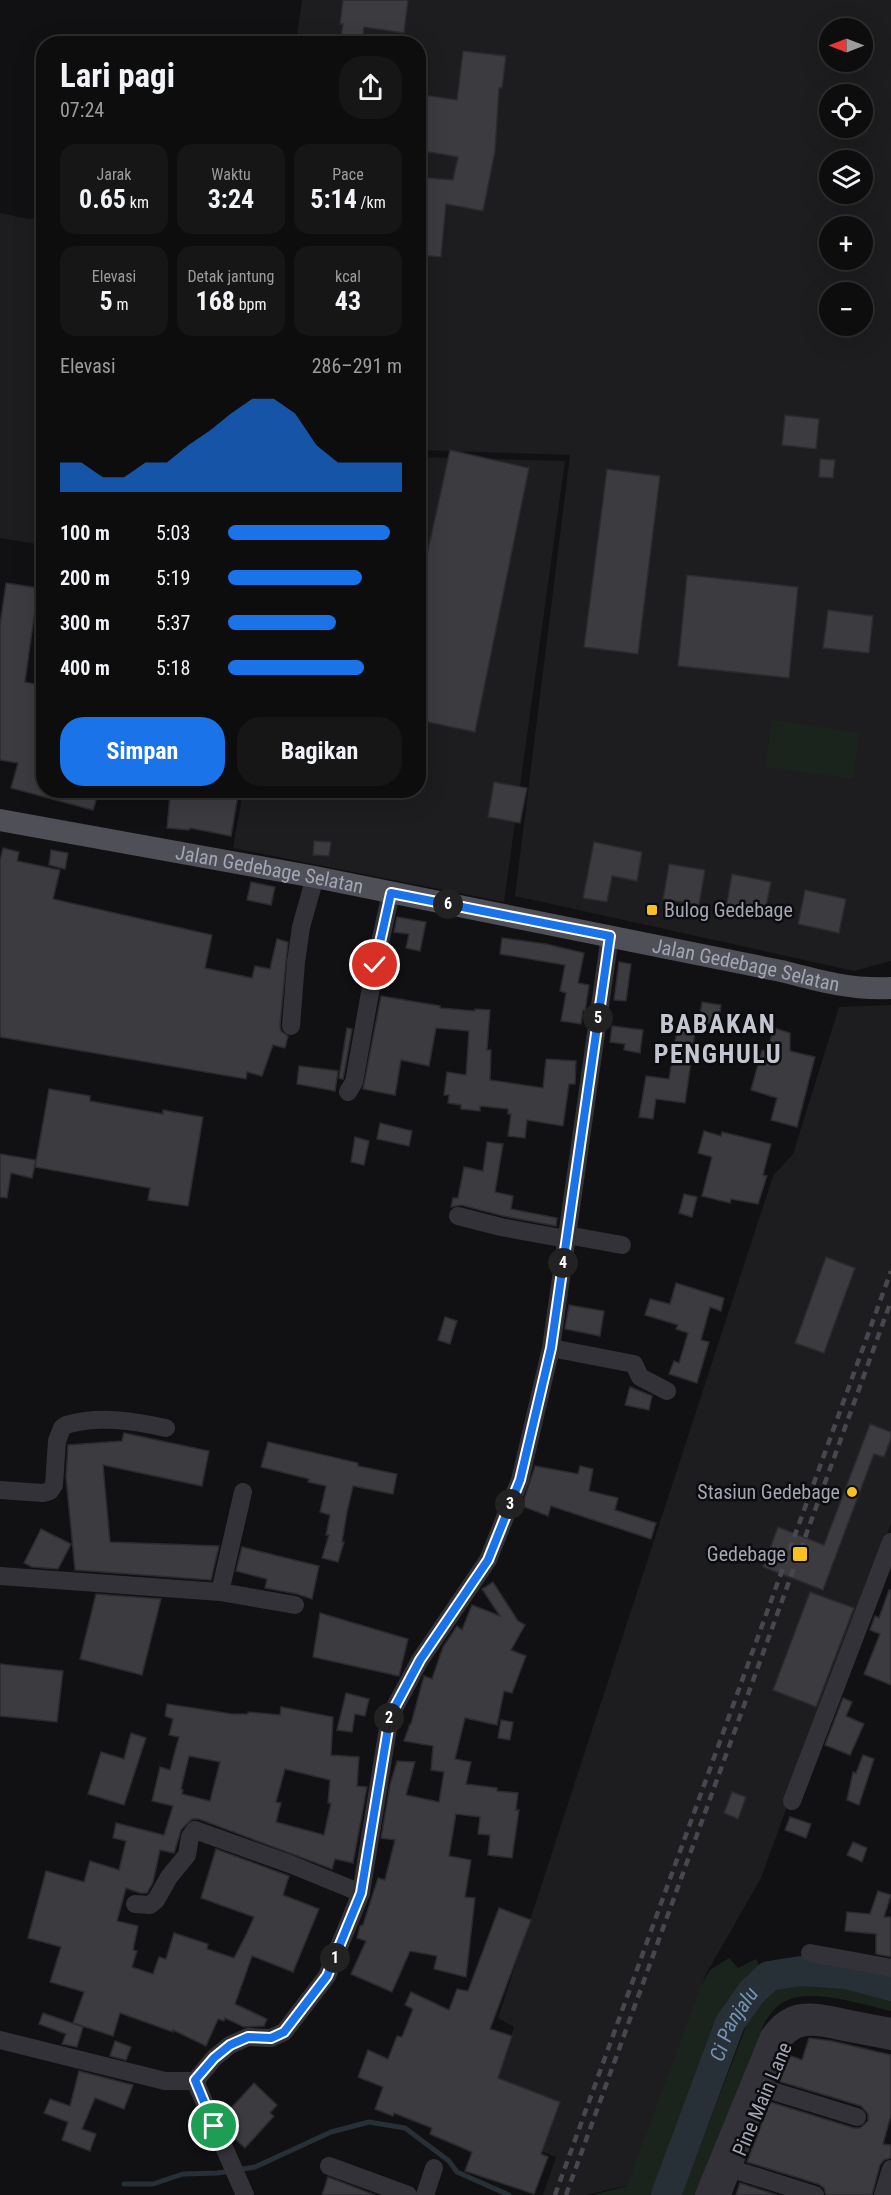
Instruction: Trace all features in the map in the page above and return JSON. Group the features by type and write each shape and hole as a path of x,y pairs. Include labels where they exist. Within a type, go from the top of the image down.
{"main road":[{"name":"Jalan Gedebage Selatan","path":"0,820 315,877 781,971 840,986 860,989 891,988"}],"street":[{"path":"291,1026 301,927 315,877"},
{"path":"348,1092 354,1082 375,965 391,893"},
{"path":"0,2040 165,2081 195,2080 214,2058 230,2045 248,2037 271,2038 284,2032 327,1976 361,1893 390,1716 420,1660 488,1560 520,1480 551,1348 610,936"},
{"path":"458,1216 501,1227 622,1245"},
{"path":"551,1348 634,1364 640,1377 667,1391"},
{"path":"0,1490 43,1493 51,1491 54,1485 57,1441 62,1428 66,1425 130,1420 166,1428"},
{"path":"220,1592 243,1492"},
{"path":"792,1802 891,1542"},
{"path":"0,1576 220,1592 295,1605"},
{"path":"135,1904 150,1905 156,1900 169,1877 187,1855 190,1837 195,1830 290,1863 361,1893"},
{"path":"810,1953 891,1968"},
{"path":"704,2195 769,2036 782,2021 799,2012 808,2011 891,2027"},
{"name":"Pine Main Lane","path":"722,2195 781,2043 798,2029 816,2026 891,2041"},
{"path":"195,2080 243,2188"},
{"path":"762,2088 857,2117"},
{"path":"329,2166 408,2195"},
{"path":"425,2195 434,2168"},
{"path":"732,2169 814,2195"},
{"path":"883,2195 891,2169"}],"shaded area":[{"path":"302,0 891,0 891,961 854,971 515,896 570,455 426,450 426,36 297,36"},
{"path":"0,213 29,219 36,218 36,544 0,538"},
{"path":"426,457 565,461 504,902 233,848 242,798 426,798"},
{"path":"772,720 860,733 853,779 765,767"},
{"path":"891,1005 891,1524 761,1878 706,1974 629,2185 586,2195 543,2195 556,2157 481,2128 514,2027 498,2018 773,1176 793,1154 839,1007"},
{"path":"729,1958 738,1968 756,1959 761,1970 740,1984 725,2004 655,2195 593,2195 627,2186 701,1986 710,1970"},
{"path":"814,1977 891,1992 891,2011 820,1996 793,1998 776,2008 764,2024 695,2195 681,2195 749,2019 755,2009 767,1993 782,1983"}],"building":[{"path":"343,0 408,0 404,33 364,27 363,36 341,36 343,24 340,24"},
{"path":"463,51 506,56 502,88 499,88 495,151 483,211 446,204 441,257 426,256 426,178 453,180 458,157 426,151 426,95 457,100"},
{"path":"785,415 819,419 816,449 782,445"},
{"path":"450,450 529,468 475,732 426,722 426,559"},
{"path":"820,459 835,460 833,478 819,477"},
{"path":"607,469 660,476 638,654 584,647"},
{"path":"687,575 798,587 789,678 678,666"},
{"path":"6,583 36,588 25,682 36,684 36,795 11,788 18,763 0,760 0,625"},
{"path":"828,610 873,616 869,653 823,648"},
{"path":"494,782 527,788 520,823 488,817"},
{"path":"48,798 97,798 93,810"},
{"path":"170,798 238,798 231,836 190,828 189,830 167,828"},
{"path":"314,841 331,842 329,856 313,855"},
{"path":"594,842 642,852 637,881 612,876 607,902 583,898"},
{"path":"3,848 19,852 17,861 60,870 53,899 212,935 205,968 252,978 255,966 270,969 277,939 288,942 280,1025 281,1031 288,1036 285,1048 273,1045 262,1076 247,1072 246,1079 0,1037 0,860"},
{"path":"51,850 68,853 65,869 49,865"},
{"path":"669,864 705,870 699,905 663,899"},
{"path":"732,874 771,882 764,916 726,908"},
{"path":"251,882 275,887 271,905 247,900"},
{"path":"805,890 846,899 839,933 798,924"},
{"path":"397,917 426,922 420,951 406,948 409,934 394,932"},
{"path":"502,938 546,944 584,953 578,983 589,985 581,1024 561,1021 566,993 560,991 565,965 500,954"},
{"path":"619,962 631,964 626,1001 614,1000"},
{"path":"381,996 440,1006 440,1008 490,1010 487,1050 491,1050 490,1080 543,1088 546,1059 576,1061 575,1084 569,1084 563,1126 527,1120 525,1138 508,1136 511,1114 508,1114 508,1109 480,1106 480,1111 461,1109 461,1105 448,1103 449,1095 444,1095 447,1072 466,1075 469,1031 436,1028 429,1066 401,1060 395,1095 363,1089"},
{"path":"702,1002 721,1005 718,1025 699,1022"},
{"path":"612,1026 643,1030 640,1053 624,1050 625,1044 610,1042"},
{"path":"347,1028 352,1029 343,1079 339,1078"},
{"path":"774,1028 790,1033 790,1051 815,1057 797,1127 771,1120 777,1098 751,1090 762,1050 767,1051"},
{"path":"677,1030 695,1033 685,1103 656,1099 653,1119 639,1117 646,1076 669,1079"},
{"path":"299,1066 338,1071 335,1091 297,1084"},
{"path":"49,1089 90,1096 90,1101 163,1114 163,1110 203,1117 188,1206 148,1200 150,1188 35,1167"},
{"path":"380,1123 412,1131 409,1146 377,1139"},
{"path":"704,1131 721,1136 722,1132 771,1144 763,1175 767,1176 758,1204 731,1199 730,1203 702,1196 712,1157 698,1153"},
{"path":"355,1137 369,1141 364,1165 351,1162"},
{"path":"487,1142 503,1144 495,1192 513,1196 511,1209 557,1218 556,1226 461,1205 451,1207 453,1198 458,1198 464,1167 483,1171"},
{"path":"0,1154 36,1160 32,1178 11,1173 7,1198 0,1197"},
{"path":"684,1194 697,1197 692,1217 679,1213"},
{"path":"826,1257 855,1268 824,1353 795,1343"},
{"path":"676,1283 724,1298 721,1311 710,1307 701,1340 709,1342 697,1383 669,1374 674,1361 679,1363 688,1333 676,1329 678,1325 645,1315 650,1299 670,1304"},
{"path":"569,1305 604,1311 600,1336 565,1329"},
{"path":"445,1317 457,1321 450,1344 438,1340"},
{"path":"630,1387 652,1396 649,1410 625,1405"},
{"name":"Stasiun Gedebage","path":"870,1424 891,1432 891,1438 884,1457 874,1454 823,1590 763,1567 778,1527 824,1545"},
{"path":"124,1433 209,1451 202,1486 103,1465 110,1542 219,1546 211,1580 75,1570 66,1477 68,1445 122,1441"},
{"path":"268,1442 397,1474 393,1494 353,1486 342,1542 344,1542 338,1562 322,1558 329,1535 326,1535 330,1515 320,1512 326,1486 308,1482 309,1479 261,1467"},
{"path":"535,1466 578,1474 580,1466 593,1469 589,1491 618,1498 615,1510 656,1523 651,1539 551,1506 548,1516 522,1506"},
{"path":"41,1529 71,1544 58,1569 32,1567 24,1563"},
{"path":"242,1547 319,1566 312,1599 265,1588 267,1579 236,1571"},
{"path":"493,1582 518,1621 525,1625 511,1650 526,1656 512,1693 504,1691 497,1725 465,1718 455,1759 471,1762 466,1784 518,1793 516,1810 519,1810 512,1858 488,1855 490,1835 478,1834 480,1817 456,1814 449,1856 471,1860 465,1897 475,1898 466,1977 434,1969 437,1956 410,1951 392,1992 351,1974 366,1941 357,1938 360,1926 363,1925 378,1878 385,1880 395,1840 381,1838 390,1785 397,1761 415,1762 406,1795 439,1802 444,1772 431,1770 433,1746 404,1741 424,1676 432,1679 443,1647 457,1626 462,1630 472,1605 500,1616 482,1589"},
{"path":"889,1590 891,1590 891,1685 864,1674 880,1634 870,1630 875,1616 879,1618"},
{"path":"810,1592 854,1608 816,1707 773,1690"},
{"path":"96,1594 161,1599 142,1675 80,1659"},
{"path":"320,1613 408,1639 399,1676 313,1657"},
{"path":"0,1664 63,1671 57,1722 0,1716"},
{"path":"346,1693 369,1699 365,1716 355,1714 352,1732 337,1730"},
{"path":"843,1698 852,1702 846,1716 864,1724 850,1755 825,1745"},
{"path":"167,1704 232,1714 248,1714 248,1712 280,1715 281,1707 333,1717 331,1755 359,1757 357,1786 367,1787 353,1863 335,1859 332,1869 199,1819 192,1819 181,1830 174,1853 160,1850 153,1882 147,1893 126,1888 117,1921 138,1926 133,1950 137,1951 132,1967 153,1974 159,1957 166,1959 174,1933 208,1944 207,1949 234,1958 246,1935 254,1917 201,1898 216,1849 289,1876 283,1895 319,1909 293,1972 252,1956 235,2004 267,2019 264,2026 244,2027 225,2018 224,2021 218,2019 206,2046 173,2030 173,2032 120,2013 113,2036 73,2023 84,1992 50,1982 61,1947 28,1938 46,1871 84,1882 90,1861 119,1870 126,1841 113,1838 116,1823 164,1835 173,1806 152,1801 160,1767 170,1770 179,1737 169,1735 173,1719 165,1716","holes":["189,1756 220,1762 210,1801 182,1794 181,1789","285,1769 330,1780 328,1803 331,1803 324,1835 276,1822 281,1803 276,1802"]},
{"path":"501,1720 513,1722 510,1740 498,1738"},
{"path":"131,1733 146,1738 124,1805 88,1794 101,1752 124,1759"},
{"path":"863,1755 874,1759 859,1805 847,1800 853,1772 856,1773"},
{"path":"732,1792 746,1797 738,1819 724,1813"},
{"path":"790,1817 811,1824 806,1838 785,1830"},
{"path":"853,1842 867,1848 862,1862 847,1855"},
{"path":"878,1891 891,1895 884,1917 891,1917 891,1957 876,1954 876,1934 845,1931 847,1912 870,1914"},
{"path":"499,1908 531,1920 490,2029 512,2036 498,2078 560,2102 541,2154 548,2157 534,2194 465,2171 472,2152 430,2134 432,2128 394,2113 393,2116 375,2109 383,2087 358,2077 368,2050 388,2059 397,2036 402,2037 413,2009 405,2005 411,1992 449,2010 457,1989 468,1991"},
{"path":"43,2013 83,2027 77,2047 62,2044 66,2034 39,2024"},
{"path":"809,2038 891,2055 891,2115 883,2144 891,2145 891,2158 884,2160 880,2165 872,2195 826,2195 824,2188 818,2184 747,2162 770,2102 854,2128 860,2128 868,2121 868,2114 861,2106 778,2081 788,2055 802,2060"},
{"path":"115,2041 131,2047 126,2060 110,2056"},
{"path":"79,2071 133,2085 124,2109 95,2098 82,2129 96,2134 90,2151 62,2140 68,2122 44,2113 50,2099 70,2106"},
{"path":"254,2083 277,2105 270,2113 274,2116 245,2148 231,2135 223,2117"},
{"path":"328,2177 375,2195 322,2195"},
{"path":"740,2183 777,2195 736,2195"}],"waterway":[{"name":"Ci Panjalu","path":"666,2195 730,2023 751,1993 769,1976 801,1971 847,1974 891,1986"},
{"path":"124,2184 153,2184 183,2174 218,2173 255,2167 331,2132 369,2122 405,2128 449,2161 457,2172 509,2195"}],"railway":[{"path":"555,2195 891,1271"},
{"path":"566,2195 891,1301"}],"place":[{"name":"Bulog Gedebage","path":"652,910"},
{"name":"Stasiun Gedebage","path":"852,1492"},
{"name":"Gedebage","path":"800,1554"}],"district":[{"name":"BABAKAN PENGHULU","path":"718,1039"}],"route":[{"path":"214,2126 195,2080 206,2066 230,2045 248,2037 271,2038 284,2032 327,1976 361,1893 390,1716 420,1660 488,1560 520,1480 551,1348 610,936 391,893 375,965"}]}
